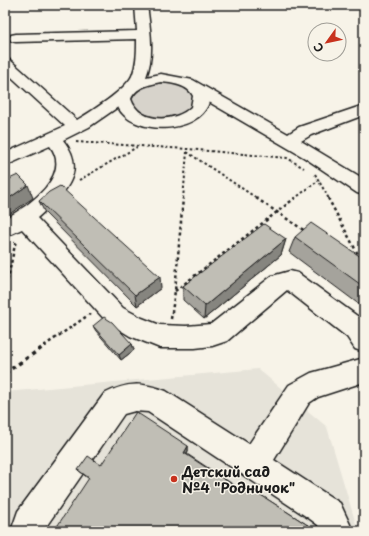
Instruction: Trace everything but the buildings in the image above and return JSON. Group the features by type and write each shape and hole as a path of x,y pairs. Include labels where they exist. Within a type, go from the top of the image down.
{"street":[{"path":"142,5 144,38 140,74 127,91 123,102 126,110 135,117 148,122"},
{"path":"16,38 144,38"},
{"path":"144,38 147,47 160,62 192,86 288,141 364,188"},
{"path":"5,63 75,127"},
{"path":"5,160 57,142 75,127 112,105 127,91 139,83 161,78 176,80 192,86 200,95 201,103 199,108 191,115 178,120"},
{"path":"288,141 305,131 364,110"},
{"path":"75,127 112,119 164,123 202,117 233,119 288,141"},
{"path":"57,142 66,166 64,179 47,198 16,223 121,319 154,335 168,337 202,337 218,333 280,283 290,280 356,329 364,340"},
{"path":"254,464 299,394 311,386 364,370"},
{"path":"27,531 29,522 110,408 122,399 146,398 156,401 322,508 329,514 337,531"}],"path":[{"path":"57,142 287,158 315,174 360,260"},
{"path":"75,182 137,147"},
{"path":"187,151 307,232"},
{"path":"168,337 175,291 187,151"},
{"path":"175,291 319,180"},
{"path":"5,292 16,223"},
{"path":"5,373 104,304"},
{"path":"5,370 10,370"}],"shaded area":[{"path":"158,83 178,85 187,90 193,98 190,107 178,115 170,117 155,117 135,108 132,99 136,92 146,86"},
{"name":"Детский сад №4 \"Родничок\"","path":"258,369 327,427 358,531 5,531 5,392"}],"place":[{"name":"Детский сад №4 \"Родничок\"","path":"174,479"}]}
